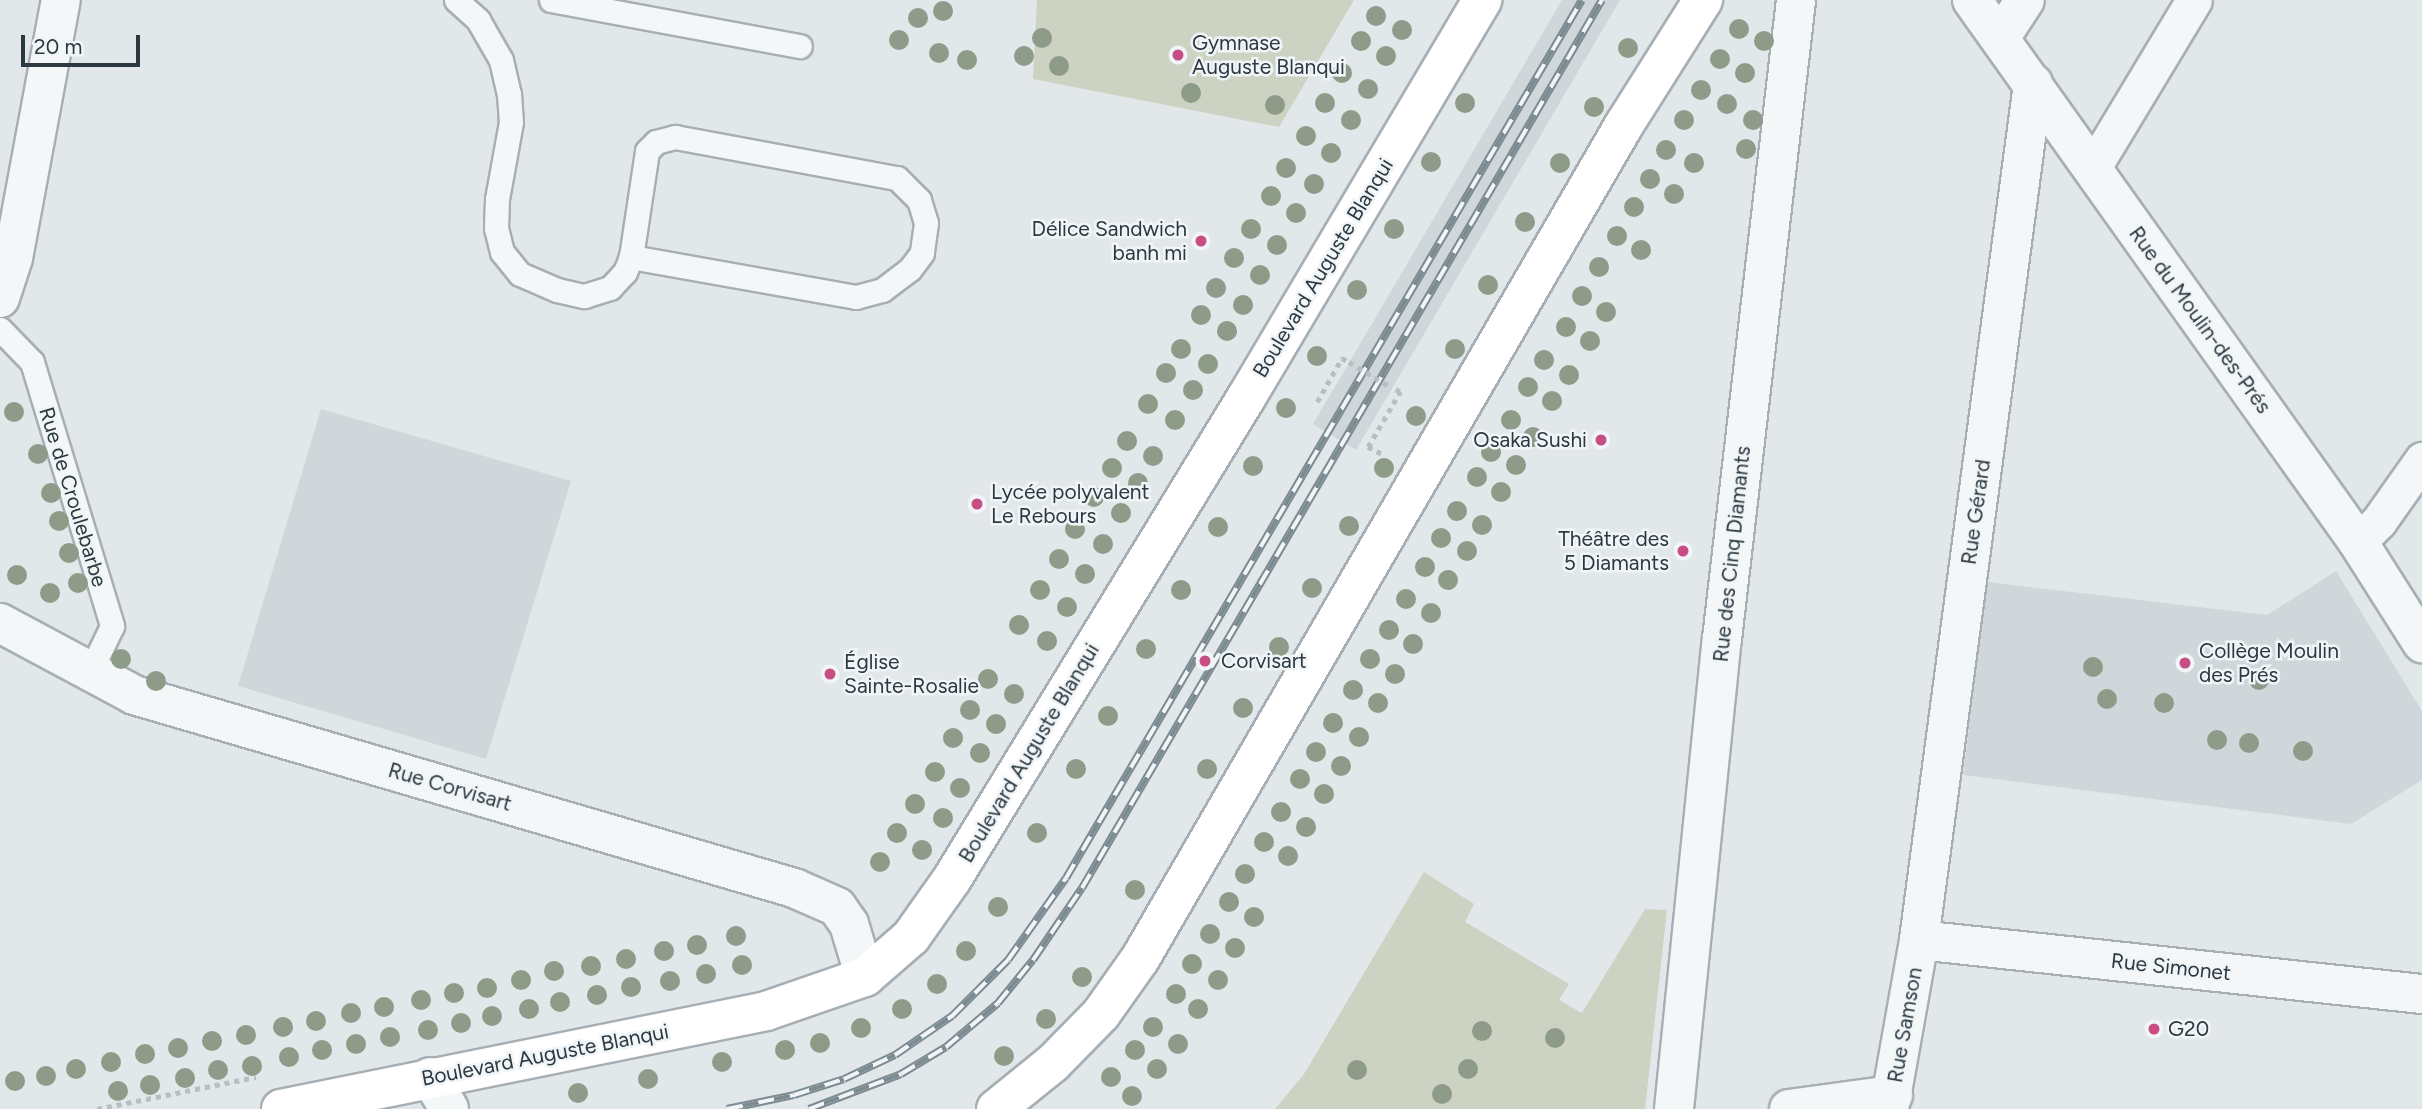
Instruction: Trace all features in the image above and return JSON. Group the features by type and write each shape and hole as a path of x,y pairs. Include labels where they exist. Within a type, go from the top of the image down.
{"main road":[{"name":"Boulevard Auguste Blanqui","path":"281,1109 436,1098 766,1011 865,977 911,937 947,888 1246,398 1482,0"},
{"path":"996,1109 1053,1063 1101,1014 1140,959 1624,125 1703,0"}],"street":[{"path":"0,298 13,258 61,0"},
{"name":"Rue des Cinq Diamants","path":"1674,1109 1722,639 1796,0"},
{"name":"Rue du Moulin-des-Prés","path":"1972,0 2358,542 2422,643"},
{"path":"2000,38 2025,0"},
{"path":"2092,169 2194,0"},
{"name":"Rue Gérard","path":"1919,940 2033,84"},
{"path":"2358,542 2379,521 2422,460"},
{"name":"Rue Corvisart","path":"0,623 134,695 794,887 837,907 849,924 865,977"},
{"name":"Rue Simonet","path":"1919,940 2422,994"},
{"name":"Rue Samson","path":"1891,1102 1919,940"},
{"path":"1789,1109 1891,1102"}],"lane":[{"path":"456,0 478,20 501,60 509,94 511,122 497,199 496,228 502,252 520,274 557,290 584,296 610,288 625,272 631,257 647,151 656,142 675,137 897,178 919,200 926,223 922,253 910,269 882,290 856,297 631,257"},
{"path":"551,0 800,46"},
{"name":"Rue de Croulebarbe","path":"0,329 32,362 112,626 90,673"}],"path":[{"path":"1317,402 1342,358 1400,392 1368,447 1381,454"}],"shaded area":[{"path":"1562,0 1620,0 1356,450 1313,424"},
{"path":"321,409 571,481 486,759 238,686"},
{"name":"Collège Moulin des Prés","path":"2336,571 2422,711 2422,780 2351,824 1963,775 1987,582 2267,615"}],"green space":[{"name":"Gymnase Auguste Blanqui","path":"1037,0 1354,0 1279,127 1033,79"},
{"path":"1424,872 1474,904 1465,922 1569,984 1559,1000 1582,1013 1645,909 1667,910 1645,1109 1275,1109 1304,1074"}],"railway":[{"path":"727,1109 794,1095 844,1079 895,1055 952,1016 1008,960 1066,878 1582,0"},
{"path":"809,1109 901,1074 946,1047 998,1003 1033,960 1082,888 1602,0"}],"place":[{"name":"Gymnase Auguste Blanqui","path":"1178,55"},
{"name":"Délice Sandwich banh mi","path":"1201,241"},
{"name":"Osaka Sushi","path":"1601,440"},
{"name":"Lycée polyvalent Le Rebours","path":"977,504"},
{"name":"Théâtre des 5 Diamants","path":"1683,551"},
{"name":"Corvisart","path":"1205,661"},
{"name":"Collège Moulin des Prés","path":"2185,663"},
{"name":"Église Sainte-Rosalie","path":"830,674"},
{"name":"G20","path":"2154,1029"}]}
